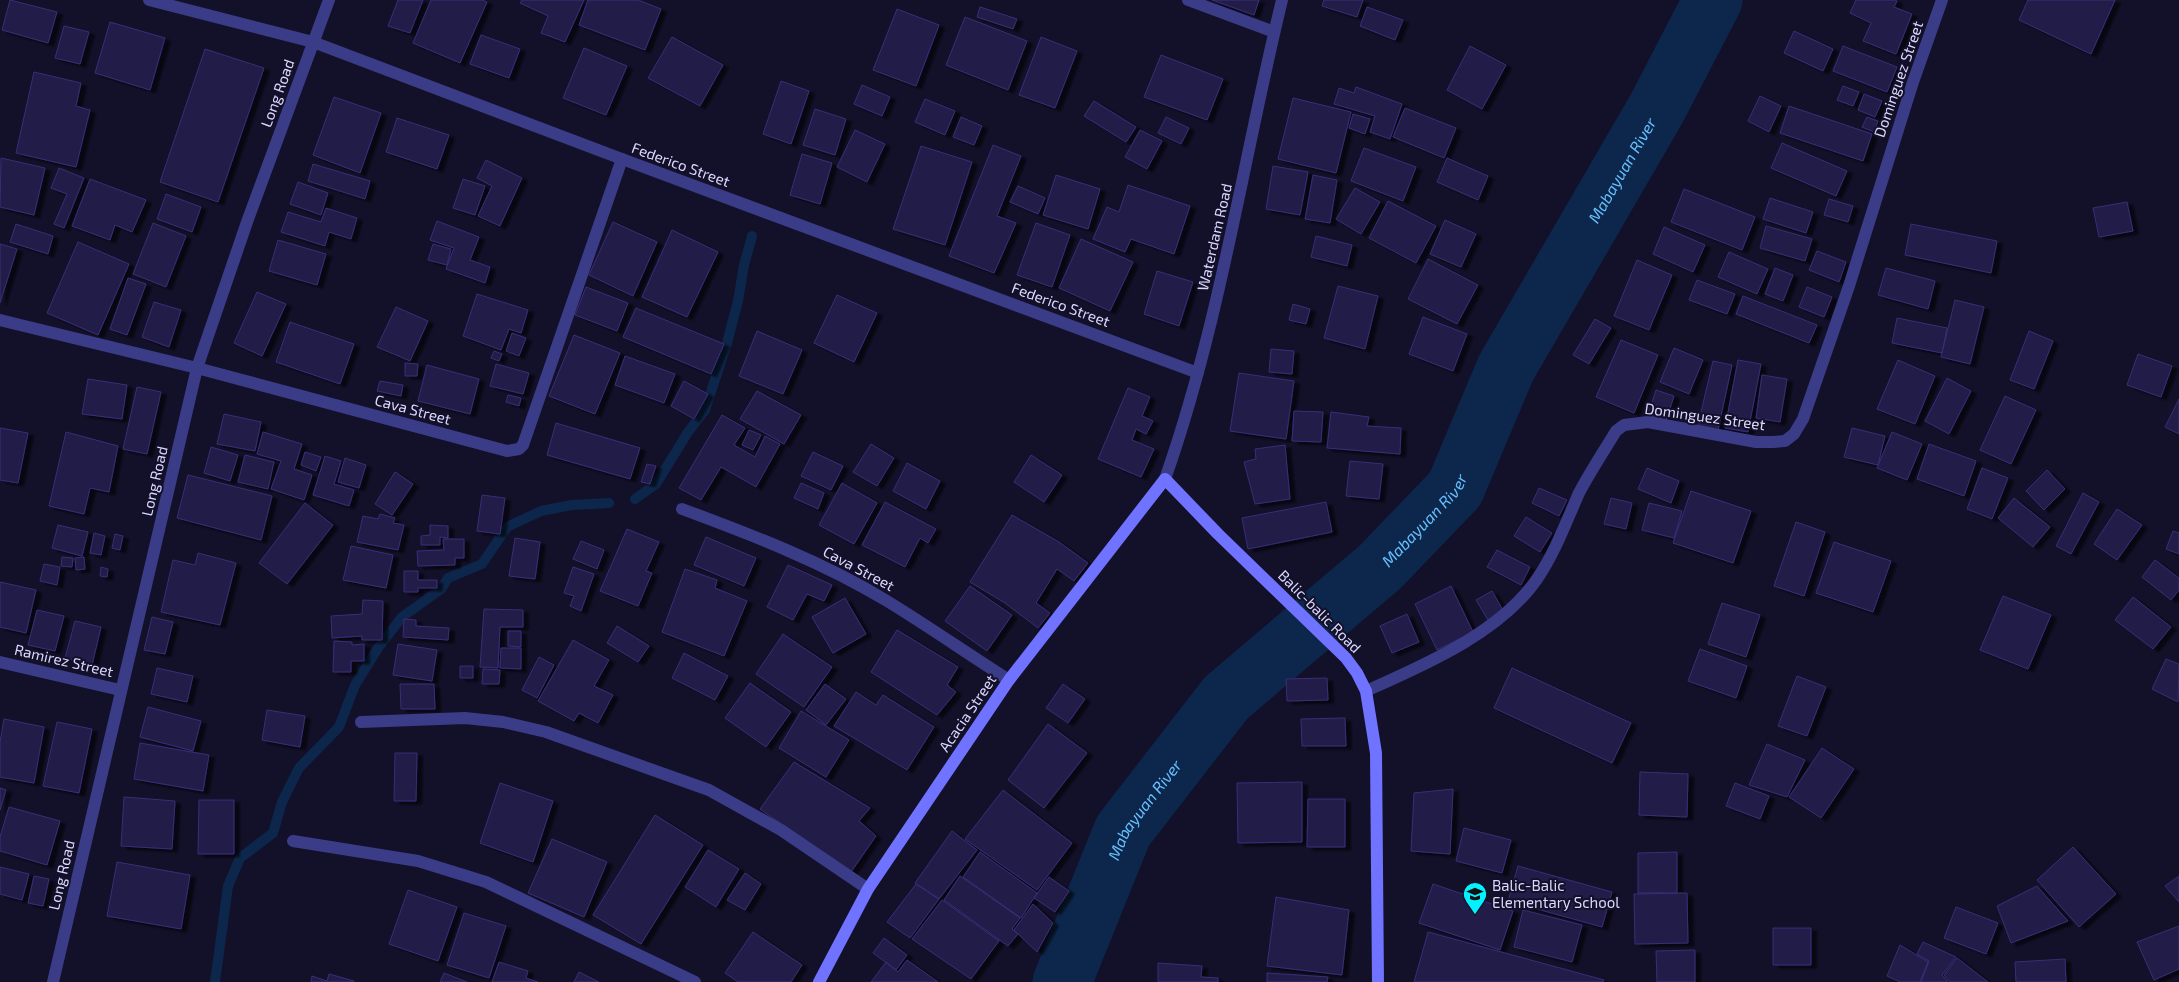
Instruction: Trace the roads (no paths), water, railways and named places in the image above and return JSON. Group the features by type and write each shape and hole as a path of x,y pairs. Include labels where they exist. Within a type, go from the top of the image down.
{"main road":[{"name":"Balic-balic Road","path":"1165,479 1218,534 1326,636 1358,673 1366,691 1376,753 1378,982"},
{"name":"Acacia Street","path":"819,982 868,889 1009,680 1165,479"}],"street":[{"name":"Federico Street","path":"149,0 313,42 622,159 1198,372"},
{"name":"Long Road","path":"53,982 197,368 247,222 329,0"},
{"path":"1188,0 1274,32"},
{"name":"Waterdam Road","path":"1165,479 1182,433 1198,372 1247,165 1282,0"},
{"name":"Dominguez Street","path":"1366,691 1405,674 1489,627 1514,605 1537,579 1581,491 1616,431 1624,425 1648,422 1756,442 1785,440 1794,434 1803,419 1849,286 1913,82 1942,0"},
{"name":"Cava Street","path":"0,320 197,368 507,451 519,449 523,445 622,159"},
{"name":"Cava Street","path":"682,509 761,538 826,568 886,600 1009,680"},
{"name":"Ramirez Street","path":"0,662 120,690"},
{"path":"361,722 465,718 504,722 546,732 709,790 781,830 868,889"},
{"path":"293,841 418,861 486,882 695,982"}],"waterway":[{"name":"Mabayuan River","path":"1062,982 1123,831 1226,698 1380,567 1455,489 1506,368 1657,108 1713,0"},
{"path":"635,499 656,484 688,432 705,410 727,343 752,236"},
{"path":"215,982 228,886 240,858 273,833 282,802 299,768 339,727 355,685 378,648 402,617 441,589 448,578 482,564 507,527 541,511 572,505 609,503"}],"place":[{"name":"Balic-Balic Elementary School","path":"1475,915"}]}
